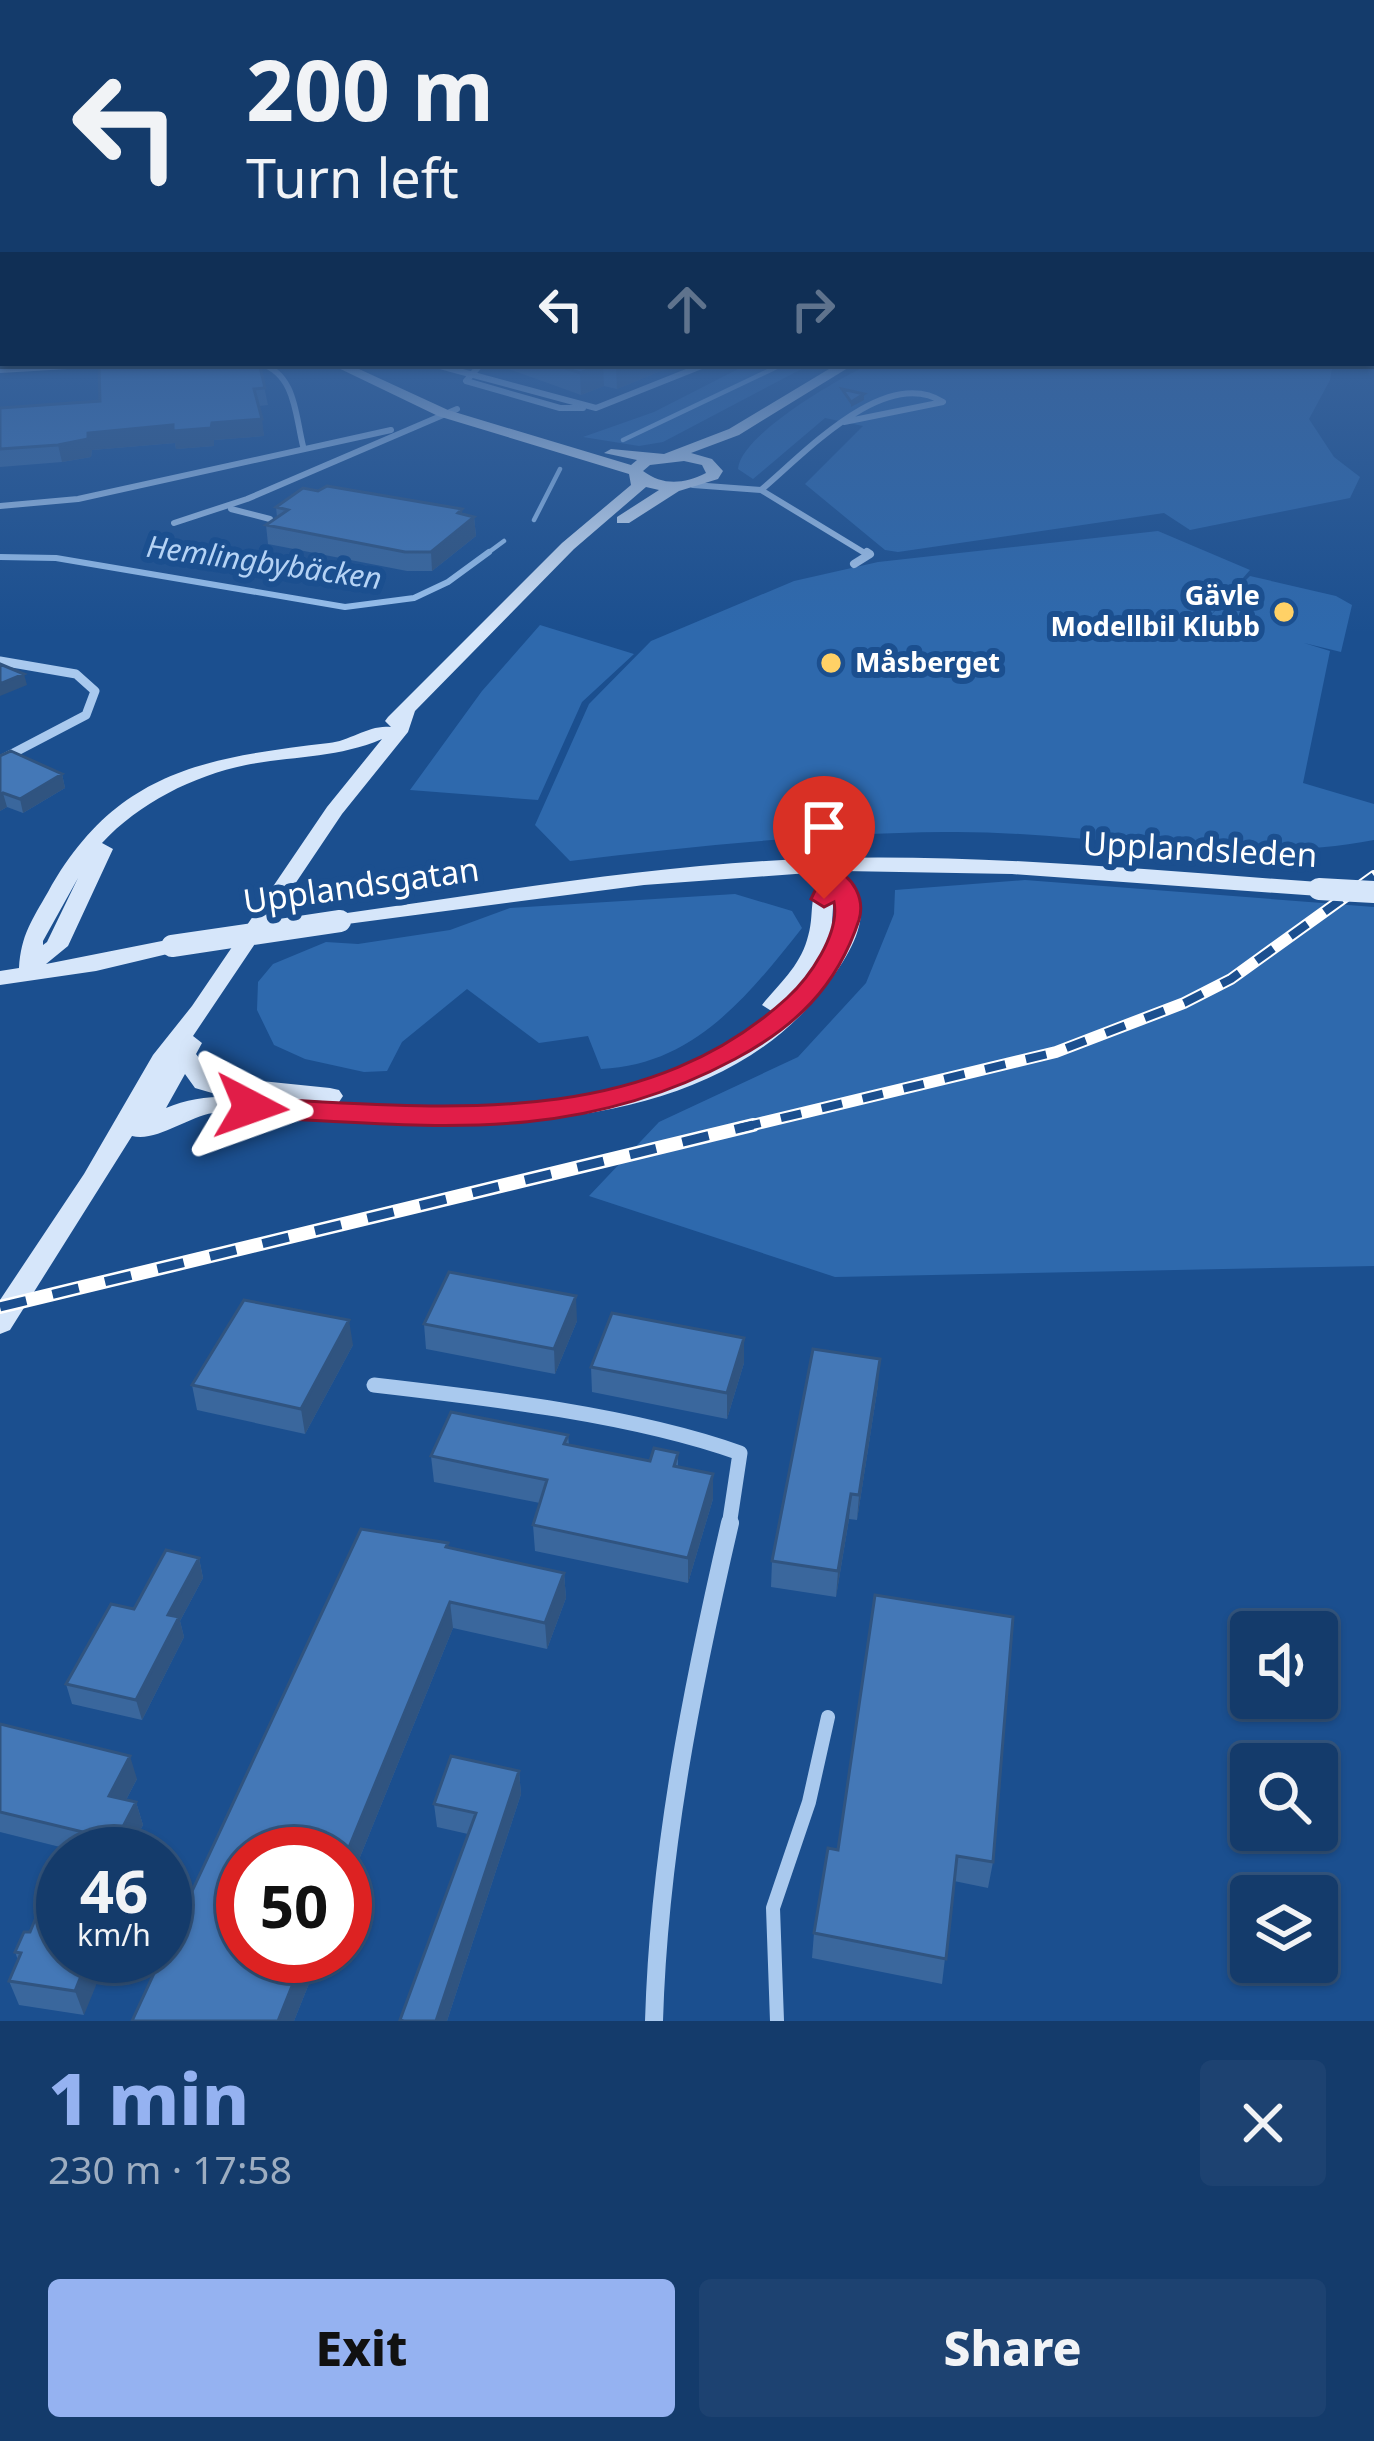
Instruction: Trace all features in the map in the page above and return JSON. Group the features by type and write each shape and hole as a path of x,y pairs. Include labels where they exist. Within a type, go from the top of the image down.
{"main road":[{"path":"548,444 684,486"},
{"path":"576,444 698,459 714,468"},
{"path":"636,474 663,457 699,444"},
{"path":"510,604 653,497 708,480 727,444"},
{"path":"33,968 32,941 81,852 130,806 205,770 246,759 346,747 384,730 568,546 633,493 639,486 636,474"},
{"path":"0,1323 95,1177 165,1055 201,1011 334,812 364,780 407,712"},
{"path":"334,812 348,778 384,730"},
{"path":"33,968 60,941 98,854 131,819 155,803 211,777 269,764 320,763 348,778"},
{"path":"185,1057 204,1082 219,1087 376,1100 477,1105 527,1102 619,1086 697,1057 777,1003 823,935 827,915 823,892 832,871"},
{"path":"141,1130 186,1109 213,1105 455,1118 526,1115 578,1108 669,1083 767,1030 813,988 837,946 849,912 845,890 832,871"},
{"name":"Upplandsgatan","path":"0,978 33,968 172,946 558,890 832,871"},
{"name":"Upplandsleden","path":"832,871 1023,872 1374,892"},
{"name":"Upplandsgatan","path":"0,967 33,968"},
{"path":"95,1177 141,1130 185,1057 201,1011"}],"street":[{"path":"0,661 76,674 95,692 86,715 0,760"},
{"path":"374,1385 454,1394 695,1437 740,1453 738,1496 712,1598 660,1891 654,2021"}],"lane":[{"path":"0,506 78,499 312,444"},
{"path":"283,451 346,444"},
{"path":"174,523 231,509 363,444"},
{"path":"761,490 817,444"},
{"path":"714,468 729,485"},
{"path":"684,486 761,490 870,554 854,563"},
{"path":"231,509 270,519"},
{"path":"777,2021 773,1908 809,1802 828,1717"}],"shaded area":[{"path":"752,444 794,444 753,479 738,469"},
{"path":"845,444 1326,444 1360,477 1350,498 1190,530 1164,513 898,552 885,550 805,484"},
{"path":"1158,531 1250,570 1208,618 1250,576 1336,596 1352,605 1341,652 1304,643 1330,651 1303,783 1374,804 1374,840 1268,850 998,833 898,833 757,841 570,861 535,825 589,704 651,641 794,581 878,562"},
{"path":"540,625 634,654 582,702 538,800 410,790 482,691"},
{"path":"1025,880 1374,907 1374,1266 835,1277 589,1196 659,1122 798,1057 866,983 894,914 895,890"},
{"path":"735,894 792,911 802,928 716,1022 691,1041 634,1065 601,1069 588,1036 539,1043 467,989 402,1042 387,1071 364,1072 305,1059 274,1045 257,1010 258,982 273,964 326,942 358,944 450,930 510,908"}],"building":[{"path":"0,444 61,444 58,445 0,449"},
{"path":"327,486 462,509 458,513 474,517 431,552 405,552 266,525 288,510 276,507 303,488 318,491"},
{"path":"0,664 24,674 0,684"},
{"path":"11,751 62,774 20,799 0,795 0,756"},
{"path":"449,1272 576,1296 554,1349 424,1324"},
{"path":"244,1300 349,1320 301,1409 192,1385"},
{"path":"612,1313 744,1338 727,1393 591,1367"},
{"path":"813,1349 880,1359 859,1495 851,1494 838,1571 772,1561"},
{"path":"451,1412 568,1435 564,1444 650,1461 654,1448 678,1453 674,1466 713,1474 688,1558 533,1525 547,1480 431,1456"},
{"path":"361,1529 448,1543 446,1547 564,1573 545,1623 450,1602 357,1827 222,1827"},
{"path":"166,1550 199,1558 168,1615 179,1617 136,1700 66,1684 111,1604 134,1609"},
{"path":"875,1595 1013,1617 993,1862 957,1856 946,1959 814,1933 828,1848 838,1850"},
{"path":"0,1724 130,1756 109,1796 136,1802 123,1827 62,1827 0,1812"},
{"path":"451,1756 519,1771 436,2021 404,2021 400,2020 476,1813 434,1804"},
{"path":"216,1840 216,1983 293,1983 278,2021 132,2021 150,1983 192,1983 192,1891"},
{"path":"36,1918 36,1983 78,1983 75,1991 9,1981 21,1953 15,1952 24,1932 30,1932"}],"waterway":[{"name":"Hemlingbybäcken","path":"534,520 560,469"},
{"name":"Hemlingbybäcken","path":"485,555 504,541"},
{"name":"Hemlingbybäcken","path":"0,557 56,558 345,607 414,598 448,582 489,552"}],"railway":[{"path":"740,1128 1056,1052 1184,1003 1231,979 1374,876"},
{"path":"0,1307 753,1125"}],"place":[{"name":"Gävle Modellbil Klubb","path":"1284,612"},
{"name":"Måsberget","path":"831,663"}],"route":[{"path":"251,1107 476,1118 578,1108 669,1083 737,1050 793,1009 813,988 837,946 849,912 845,890 832,877 824,899"}]}
